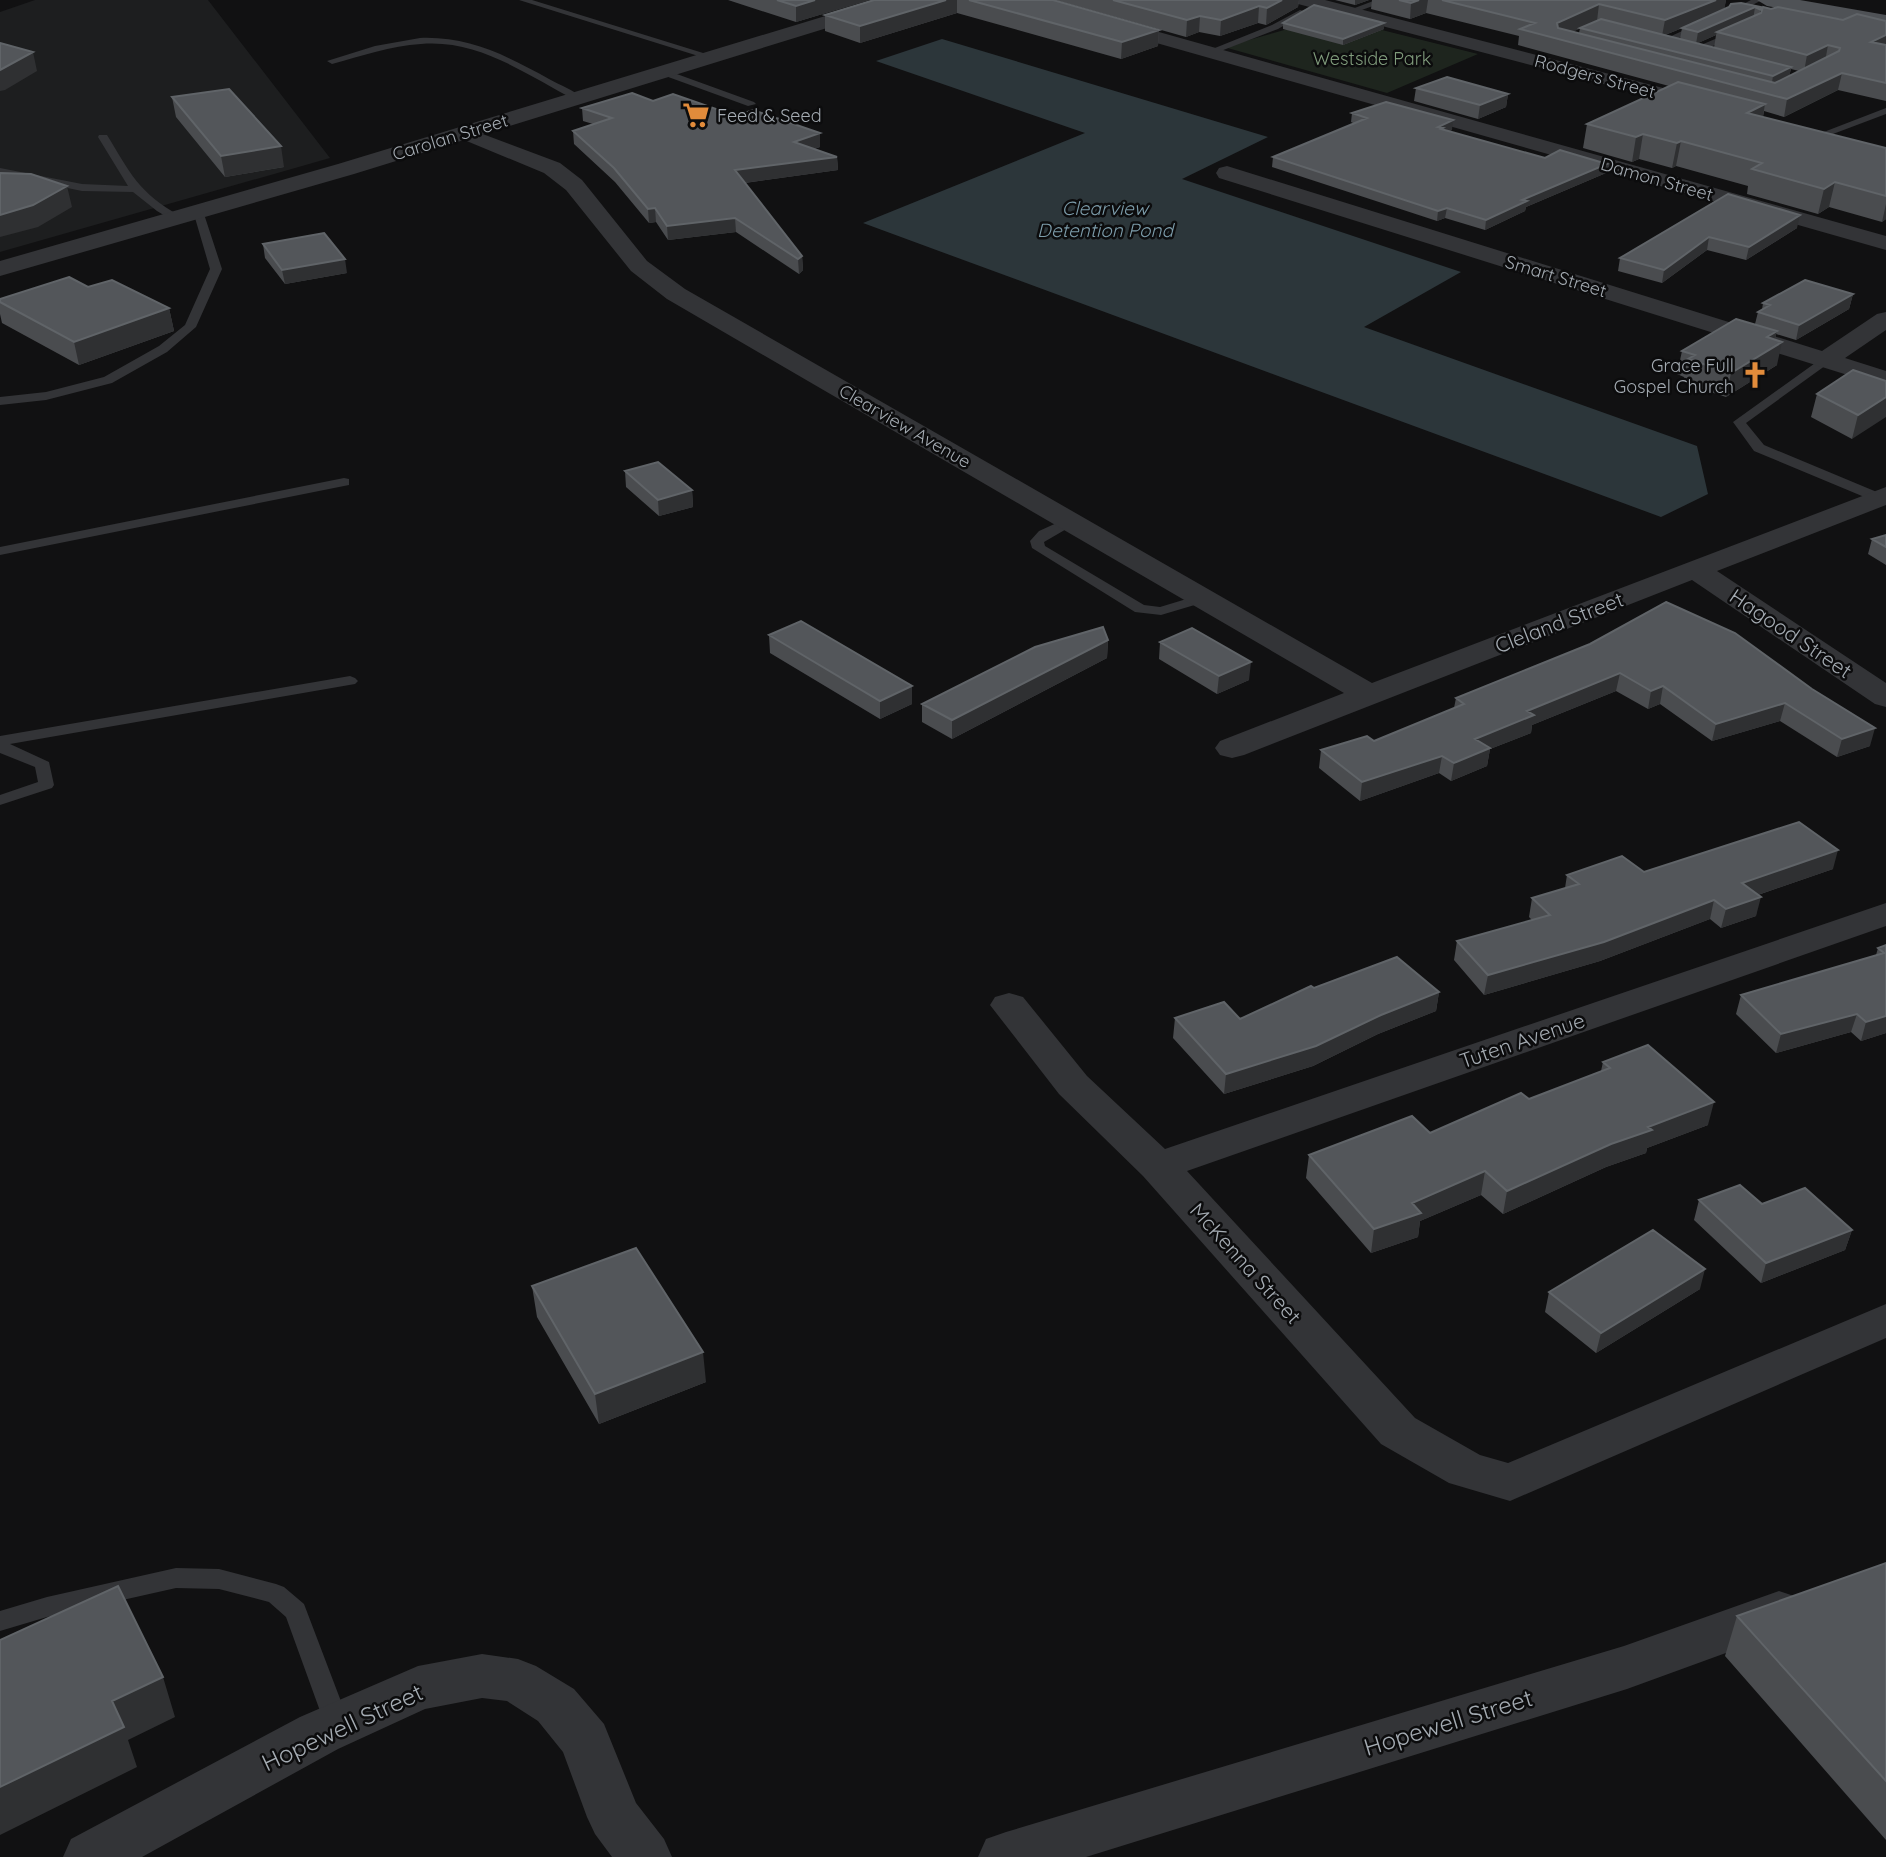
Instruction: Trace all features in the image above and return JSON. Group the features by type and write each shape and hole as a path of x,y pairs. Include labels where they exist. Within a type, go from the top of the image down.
{"main road":[{"path":"1772,8 1806,3 1886,12"},
{"path":"1806,3 1886,21"}],"street":[{"name":"Carolan Street","path":"0,268 464,133 898,0"},
{"name":"Damon Street","path":"1025,0 1886,243"},
{"name":"Rodgers Street","path":"1310,1 1726,110"},
{"name":"Clearview Avenue","path":"464,133 552,168 574,185 639,266 676,294 1370,695"},
{"path":"1814,133 1860,145"},
{"name":"Smart Street","path":"1227,173 1886,379"},
{"path":"1825,360 1886,319"},
{"name":"Cleland Street","path":"1232,748 1882,496"},
{"name":"Hagood Street","path":"1695,569 1886,697"},
{"name":"Tuten Avenue","path":"1158,1166 1886,914"},
{"name":"McKenna Street","path":"1009,1005 1073,1085 1158,1166 1398,1431 1466,1469 1510,1482 1886,1320"},
{"name":"Hopewell Street","path":"1006,1857 1627,1667 1821,1597"},
{"name":"Hopewell Street","path":"91,1857 337,1725 418,1688 482,1676 518,1681 556,1705 584,1740 614,1818 644,1857"}],"lane":[{"path":"523,0 711,57"},
{"path":"1348,12 1384,0"},
{"path":"1730,13 1758,0"},
{"path":"1210,52 1275,27 1310,1"},
{"path":"1663,42 1710,22"},
{"path":"1676,54 1743,30"},
{"path":"1650,39 1710,54"},
{"path":"332,61 403,43 449,41 482,49 578,98"},
{"path":"663,72 751,104"},
{"path":"1814,133 1886,111"},
{"path":"103,137 132,189 146,201 176,218"},
{"path":"0,171 86,189 132,189"},
{"path":"0,401 46,396 108,380 163,349 190,327 216,269 198,211"},
{"path":"1825,360 1739,422 1759,448 1882,496"},
{"path":"0,551 344,482"},
{"path":"1070,522 1044,534 1037,541 1039,548 1140,609 1161,611 1203,598"},
{"path":"0,741 350,681"},
{"path":"0,748 7,748 43,765 46,785 0,800"},
{"path":"0,1621 47,1607 176,1578 219,1579 276,1594 296,1611 337,1725"}],"shaded area":[{"path":"35,0 208,0 330,158 0,252 0,12"}],"green space":[{"name":"Westside Park","path":"1330,17 1478,54 1387,93 1224,47"}],"water":[{"name":"Clearview Detention Pond","path":"942,39 1268,137 1182,179 1461,272 1364,327 1697,446 1708,494 1661,517 863,223 1085,133 876,61"}],"building":[{"path":"777,0 815,0 796,6"},
{"path":"874,0 946,0 860,26 825,15"},
{"path":"969,0 1053,0 1159,30 1122,42"},
{"path":"1113,0 1282,0 1267,8 1259,6 1221,20 1200,16 1187,20"},
{"path":"1442,0 1716,0 1665,20 1599,4 1557,23 1558,28 1775,83 1839,51 1840,48 1828,45 1807,55 1717,32 1761,13 1763,7 1778,7 1843,20 1857,14 1886,21 1886,35 1871,42 1886,45 1886,83 1842,73 1787,99 1520,29 1535,23"},
{"path":"1731,4 1761,7 1761,10 1755,7 1698,32 1682,28"},
{"path":"1314,5 1384,23 1343,39 1283,23"},
{"path":"1601,19 1791,67 1773,76 1580,28"},
{"path":"0,43 33,52 0,70"},
{"path":"1447,77 1508,94 1480,105 1416,88"},
{"path":"1678,82 1765,104 1747,113 1886,148 1886,196 1835,182 1824,189 1752,169 1762,163 1681,141 1677,143 1643,134 1636,137 1587,124"},
{"path":"229,89 281,146 221,156 172,97"},
{"path":"632,93 653,101 673,94 736,116 753,110 820,133 794,142 837,157 735,170 802,256 798,259 735,218 667,226 655,208 648,209 614,168 573,131 612,118 582,108"},
{"path":"1386,102 1453,120 1438,127 1443,128 1441,129 1545,158 1560,150 1607,164 1522,200 1527,201 1486,220 1447,208 1438,211 1273,157 1367,118 1352,113"},
{"path":"0,173 31,174 67,186 33,205 0,215"},
{"path":"1728,194 1800,215 1749,247 1709,237 1664,270 1620,258"},
{"path":"324,233 345,259 282,270 263,244"},
{"path":"69,277 88,287 112,280 169,308 74,342 0,302 0,299"},
{"path":"1805,280 1853,294 1799,325 1758,312 1770,305 1763,303"},
{"path":"1736,319 1777,331 1767,337 1782,342 1731,373 1688,359 1695,355 1682,351"},
{"path":"1853,370 1886,381 1886,397 1858,415 1817,394"},
{"path":"658,462 692,490 658,500 625,471"},
{"path":"1886,535 1886,547 1872,539"},
{"path":"1666,602 1735,633 1812,689 1875,728 1842,739 1785,703 1716,724 1663,686 1651,691 1620,673 1527,711 1534,715 1475,739 1490,748 1454,763 1442,756 1362,782 1321,750 1367,736 1374,741 1464,704 1456,698 1590,644"},
{"path":"801,621 912,686 880,701 769,635"},
{"path":"1103,627 1108,640 952,720 922,704 1035,647"},
{"path":"1192,628 1251,662 1219,676 1160,642"},
{"path":"1799,822 1838,850 1742,883 1761,897 1726,909 1714,900 1604,942 1488,975 1457,941 1550,915 1532,898 1579,884 1567,875 1622,856 1644,872"},
{"path":"1886,945 1886,1016 1866,1022 1857,1014 1781,1034 1741,995 1884,953 1878,948"},
{"path":"1397,957 1439,992 1381,1015 1316,1046 1226,1074 1175,1018 1224,1002 1240,1019 1311,986 1314,988"},
{"path":"1648,1045 1714,1102 1648,1127 1652,1130 1611,1144 1507,1191 1485,1171 1412,1203 1421,1213 1374,1229 1309,1155 1412,1116 1430,1133 1521,1093 1529,1099 1610,1068 1603,1062"},
{"path":"1740,1185 1762,1204 1805,1188 1852,1230 1766,1263 1699,1200"},
{"path":"1653,1230 1705,1269 1601,1333 1549,1292"},
{"path":"636,1248 703,1352 595,1394 532,1286"},
{"path":"1886,1563 1886,1781 1737,1616"},
{"path":"118,1586 163,1677 112,1701 124,1727 0,1787 0,1640"}],"place":[{"name":"Feed & Seed","path":"696,115"},
{"name":"Grace Full Gospel Church","path":"1755,375"}]}
